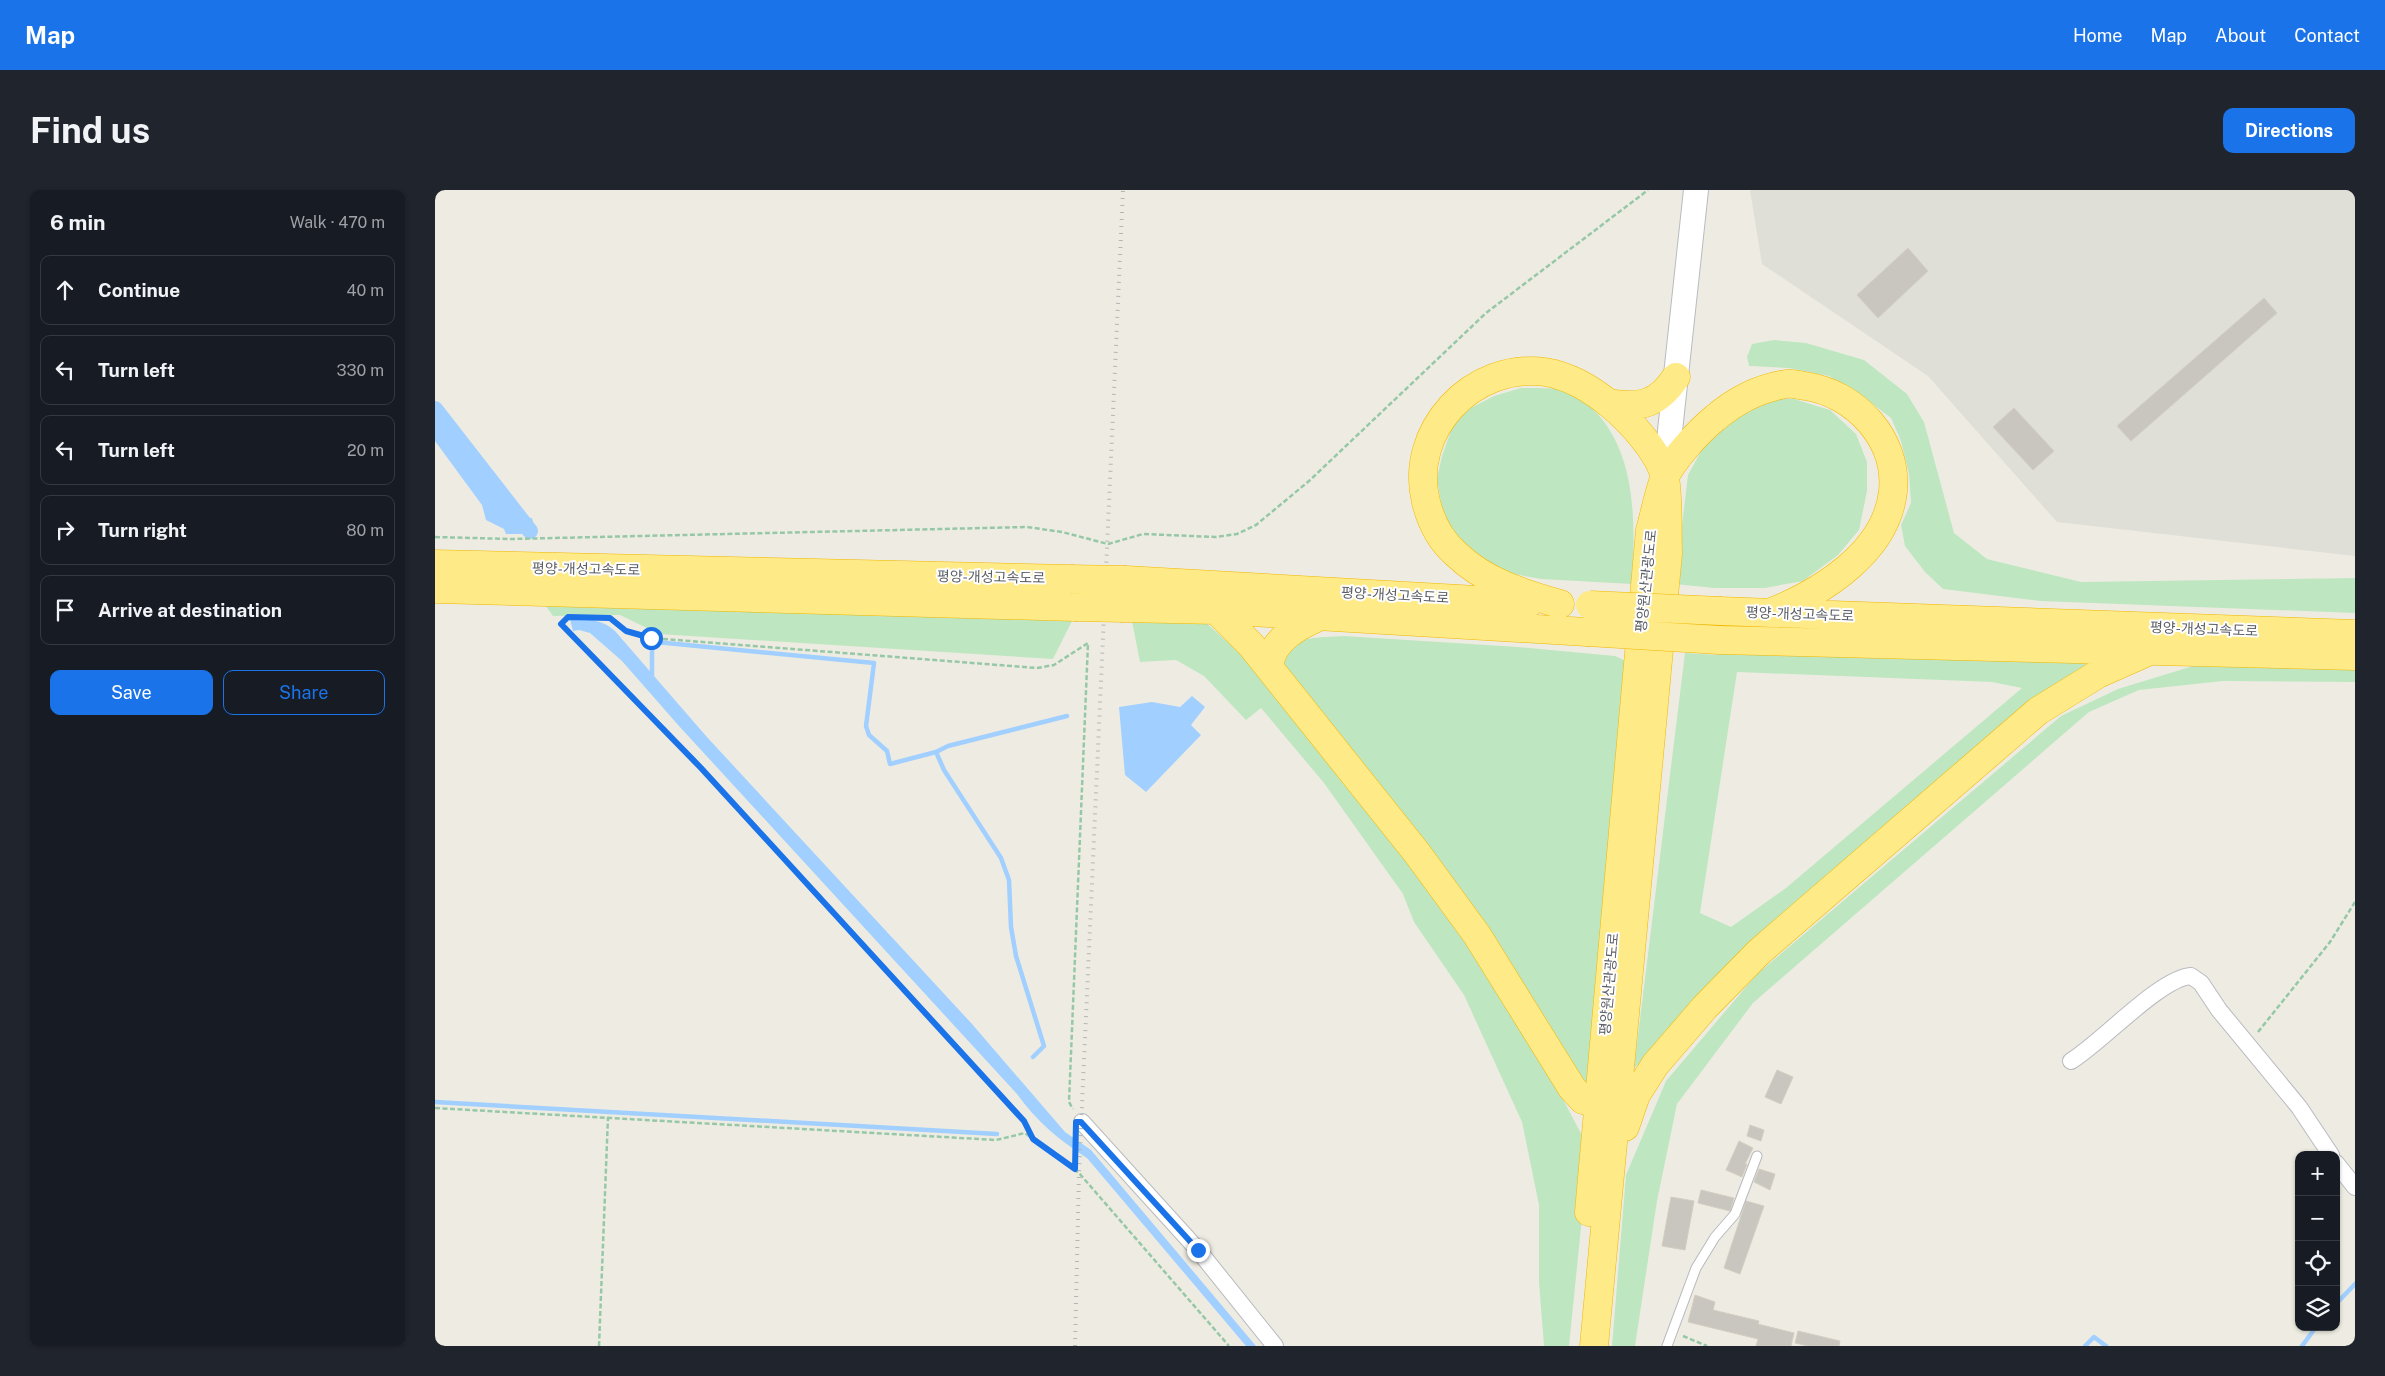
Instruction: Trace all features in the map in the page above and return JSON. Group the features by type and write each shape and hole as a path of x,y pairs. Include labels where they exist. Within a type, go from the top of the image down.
{"highway":[{"path":"1560,604 1518,592 1488,578 1455,553 1444,541 1435,526 1425,494 1423,478 1428,445 1443,415 1467,392 1481,383 1512,372 1545,372 1561,376 1577,382 1609,403 1624,416 1639,434 1665,477 1707,424 1728,407 1758,391 1788,384 1812,387 1838,395 1869,419 1885,444 1891,458 1893,474 1893,491 1890,505 1878,534 1858,558 1833,578 1790,605 1769,613"},
{"path":"1609,403 1628,406 1648,403 1663,395 1676,377"},
{"name":"평양원산관광도로","path":"1578,1346 1609,1097 1668,553 1665,477"},
{"name":"평양-개성고속도로","path":"435,564 1126,580 1560,604 1769,613 2151,639 2355,656"},
{"name":"평양-개성고속도로","path":"435,589 1216,610 1719,640 2151,639 2355,634"},
{"path":"1216,610 1233,625 1269,667 1417,853 1477,935 1573,1088 1583,1100 1609,1097"},
{"path":"1269,667 1270,657 1289,633 1321,616"},
{"path":"1612,1162 1636,1095 1655,1065 1705,1006 1759,952 2038,711 2151,639"},
{"name":"평양원산관광도로","path":"1594,1346 1612,1162 1609,1097"}],"street":[{"path":"1665,477 1696,190"},
{"path":"2071,1061 2085,1053 2098,1039 2175,979 2191,976 2201,983 2219,1010 2299,1106 2328,1151"},
{"path":"1081,1122 1198,1250 1275,1346"},
{"path":"2340,1168 2355,1188"}],"lane":[{"path":"1667,1346 1696,1268 1715,1237 1735,1214 1757,1156"}],"path":[{"path":"435,538 521,539 1027,527 1062,532 1107,544 1143,534 1216,537 1237,534 1256,524 1309,481 1486,313 1648,190"},
{"path":"1033,1139 1024,1121 701,768 561,624 568,617 610,618 626,631 651,638 1037,668 1054,665 1087,642 1069,1102 1081,1122 1076,1122 1075,1169"},
{"path":"2248,1045 2330,942 2355,902"},
{"path":"435,1108 996,1140 1025,1134 1075,1169 1229,1346"},
{"path":"599,1346 608,1117"},
{"path":"1671,1334 1686,1337 1707,1346"}],"shaded area":[{"path":"1750,190 2355,190 2355,556 2057,522 1928,376 1762,264"}],"green space":[{"path":"1774,340 1806,343 1864,360 1907,394 1924,422 1954,533 1987,559 2081,582 2355,578 2355,613 2040,601 1943,589 1925,572 1905,546 1901,525 1911,503 1909,474 1901,441 1891,418 1862,396 1829,376 1789,368 1749,366 1747,357 1752,344"},
{"path":"1521,388 1558,389 1578,394 1608,428 1619,448 1631,492 1634,539 1632,584 1541,579 1497,571 1464,549 1443,515 1437,479 1442,456 1454,422 1469,409 1494,396"},
{"path":"1762,398 1794,399 1830,410 1856,434 1867,462 1867,491 1859,530 1838,555 1803,581 1765,588 1714,588 1675,584 1688,475 1705,444 1732,415"},
{"path":"545,605 1072,621 1053,659 659,634 620,615 553,616"},
{"path":"1203,620 1258,670 1476,950 1539,1053 1589,1149 1569,1346 1544,1346 1539,1282 1539,1205 1522,1122 1464,995 1414,922 1403,894 1324,783 1261,708 1246,720 1204,676 1176,660 1140,662 1132,621"},
{"path":"1344,636 1518,647 1615,656 1630,663 1588,1081 1582,1084 1283,669 1289,649 1296,644 1313,638"},
{"path":"1719,646 2086,663 2084,672 1634,1068 1685,653 1719,655","holes":["1737,672 1992,682 2022,688 1786,888 1731,927 1700,913"]},
{"path":"2193,666 2355,667 2355,682 2223,681 2139,690 2089,712 1753,1003 1677,1104 1657,1201 1635,1346 1612,1346 1626,1175 1666,1081 1757,974 2061,716 2118,689"}],"water":[{"path":"435,411 515,518 532,518 533,522 518,524 522,534 506,534 504,529 486,520 482,505 435,441"},
{"path":"570,619 600,622 615,631 706,736 972,1024 1065,1132 1091,1150 1256,1346 1246,1346 1087,1158 1058,1137 1032,1113 1017,1094 679,726 622,661 590,633 579,630 573,631"},
{"path":"1192,696 1205,707 1191,725 1201,735 1146,792 1125,775 1119,707 1152,702 1180,707"}],"building":[{"path":"1908,248 1928,271 1878,318 1857,295"},
{"path":"2264,298 2277,313 2131,441 2117,426"},
{"path":"2014,408 2054,451 2033,470 1993,427"},
{"path":"1777,1070 1793,1077 1781,1104 1765,1097"},
{"path":"1750,1125 1764,1130 1761,1141 1747,1136"},
{"path":"1739,1141 1753,1148 1745,1164 1747,1164 1742,1177 1726,1170"},
{"path":"1759,1169 1775,1174 1770,1190 1754,1182"},
{"path":"1701,1190 1734,1198 1730,1211 1698,1203"},
{"path":"1671,1197 1694,1201 1685,1250 1662,1246"},
{"path":"1746,1201 1764,1206 1740,1274 1724,1268"},
{"path":"1695,1295 1715,1302 1713,1310 1759,1321 1758,1324 1794,1333 1791,1346 1756,1346 1758,1339 1688,1322"},
{"path":"1798,1331 1840,1341 1839,1346 1808,1346 1795,1343"}],"waterway":[{"path":"435,409 530,531"},
{"path":"652,680 652,645 656,642 874,663 866,726 869,735 887,751 890,764 936,752 948,746 1067,716"},
{"path":"936,752 944,770 1001,858 1009,880 1011,927 1016,956 1044,1046 1033,1057"},
{"path":"435,1102 997,1134"},
{"path":"2340,1300 2355,1284"},
{"path":"2302,1346 2313,1331"},
{"path":"2085,1346 2094,1337 2106,1346"}],"railway":[{"path":"1075,1346 1079,1173 1123,190"}],"route":[{"path":"651,638 626,631 610,618 568,617 561,624 701,768 1024,1121 1033,1139 1075,1169 1076,1122 1081,1122 1198,1250"}]}
